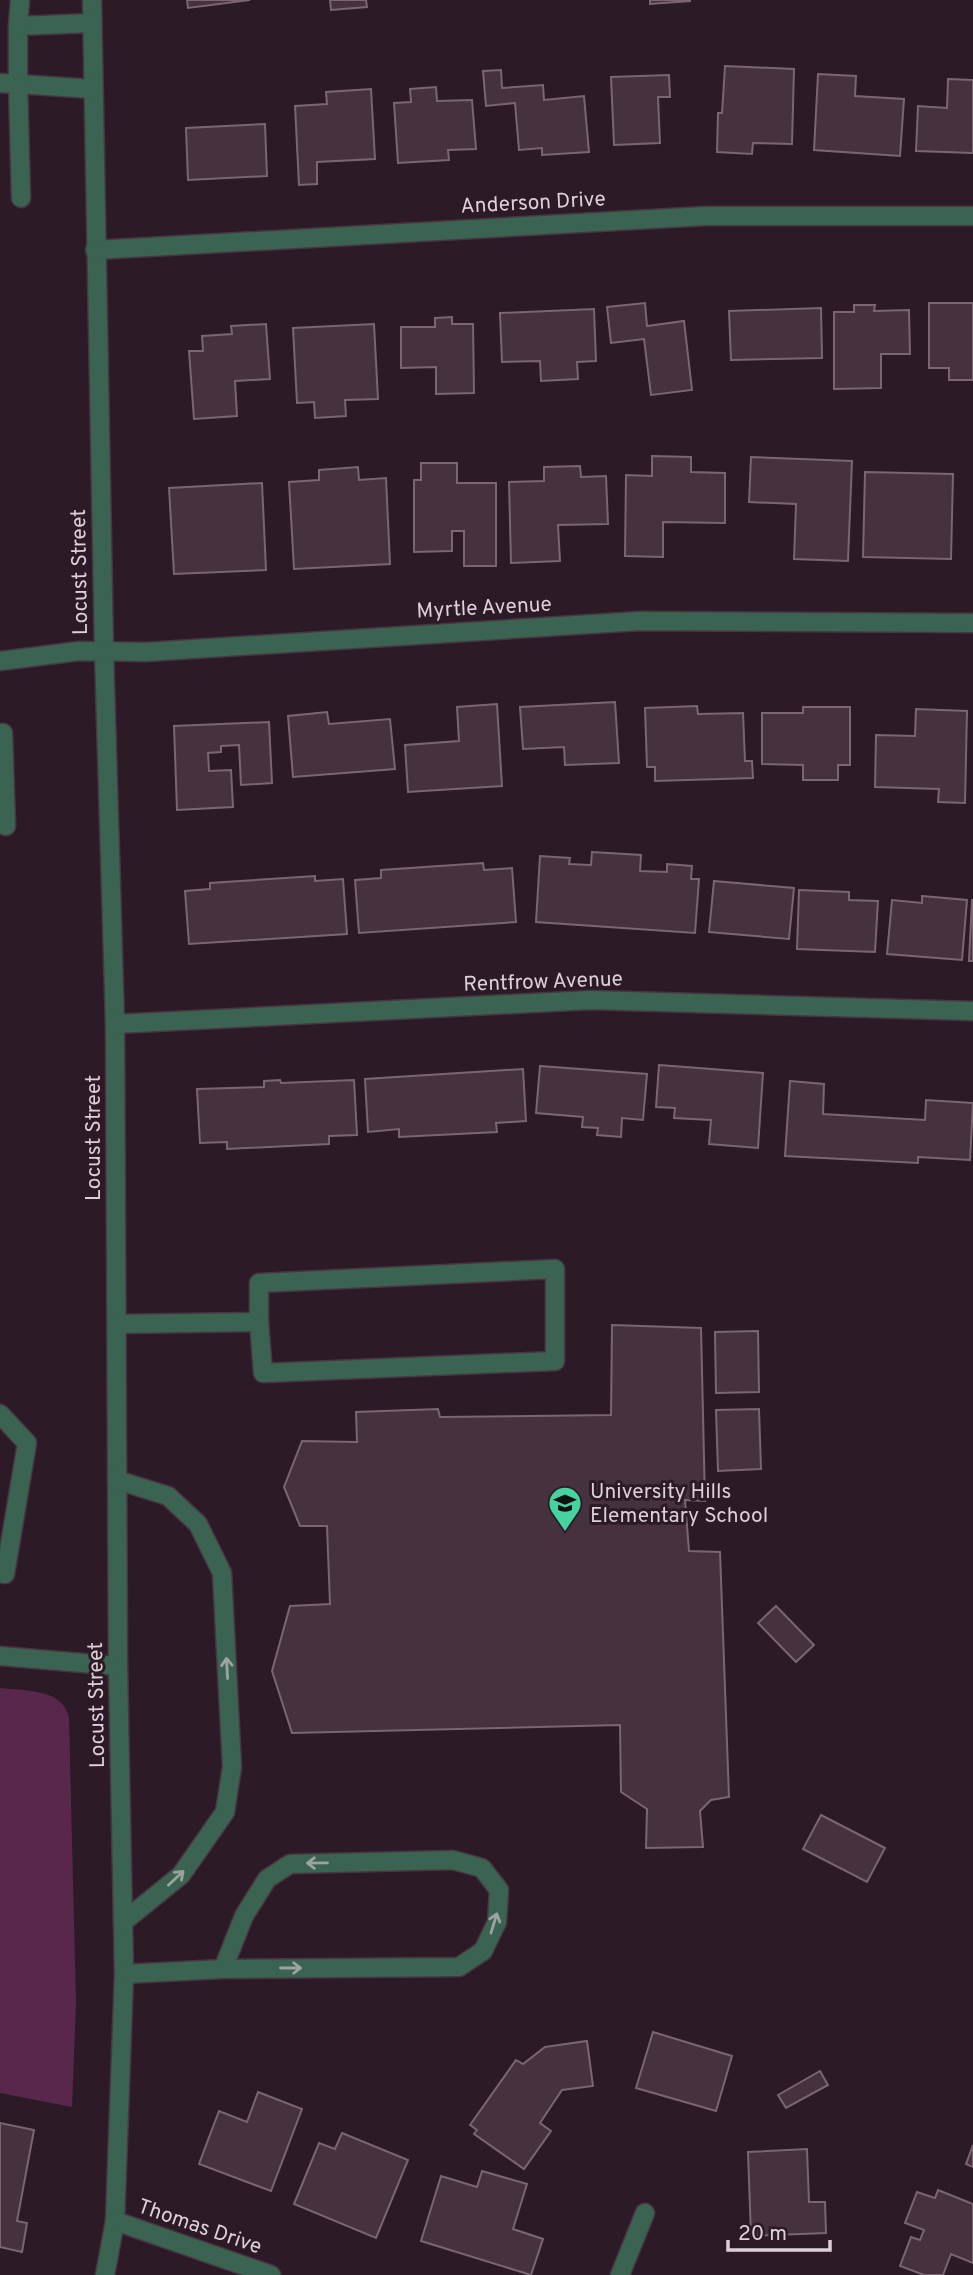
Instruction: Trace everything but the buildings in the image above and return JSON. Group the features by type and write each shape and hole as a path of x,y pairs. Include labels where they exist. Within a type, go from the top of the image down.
{"street":[{"path":"20,0 18,85 21,198"},
{"name":"Locust Street","path":"92,0 104,651 115,1024 118,1666 124,1974 115,2221 106,2275"},
{"path":"19,26 92,23"},
{"path":"0,83 93,89"},
{"name":"Anderson Drive","path":"95,250 706,216 973,216"},
{"name":"Myrtle Avenue","path":"0,661 54,653 146,652 640,621 973,623"},
{"path":"0,734 3,733 6,826"},
{"name":"Rentfrow Avenue","path":"115,1024 590,1000 973,1011"},
{"path":"555,1269 555,1361 263,1373 259,1322 260,1283 555,1269"},
{"path":"117,1324 259,1322"},
{"path":"0,1414 27,1443 5,1574 0,1573"},
{"path":"117,1480 168,1496 198,1524 222,1573 232,1766 225,1812 189,1865 181,1875 123,1922"},
{"path":"0,1656 118,1666"},
{"path":"124,1974 223,1969 459,1967 482,1951 497,1922 499,1889 482,1868 453,1860 290,1864 267,1879 255,1897 244,1916 223,1969"},
{"path":"620,2275 645,2213"},
{"name":"Thomas Drive","path":"115,2221 271,2275"}],"shaded area":[{"path":"0,1688 51,1696 65,1708 69,1718 76,2003 72,2107 0,2093"}],"place":[{"name":"University Hills Elementary School","path":"565,1533"}]}
